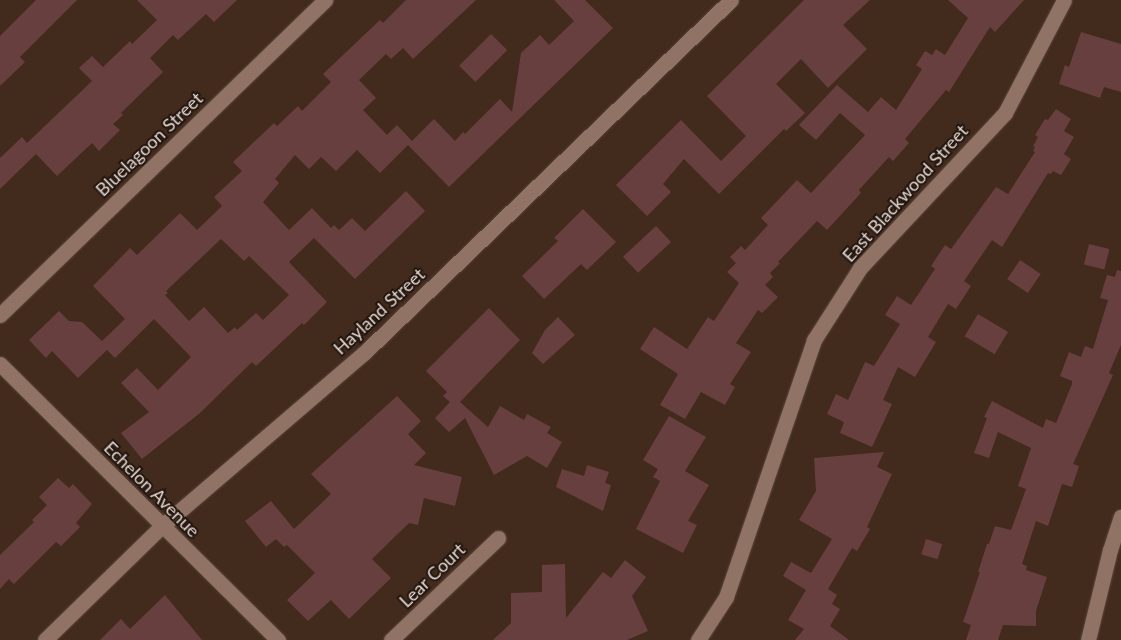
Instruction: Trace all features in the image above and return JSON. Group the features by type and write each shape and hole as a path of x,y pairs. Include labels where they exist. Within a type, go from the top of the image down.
{"street":[{"name":"Bluelagoon Street","path":"0,315 325,0"},
{"name":"Hayland Street","path":"45,640 162,526 364,353 731,0"},
{"name":"East Blackwood Street","path":"698,640 726,597 814,340 860,268 1005,113 1064,0"},
{"name":"Echelon Avenue","path":"0,364 278,640"},
{"path":"1088,640 1110,550 1121,517"},
{"name":"Lear Court","path":"391,640 498,538"}],"building":[{"path":"36,0 77,0 20,57 25,62 0,86 0,36"},
{"path":"137,0 237,0 214,22 206,14 178,40 173,35 150,58 163,72 121,113 123,115 113,124 120,130 99,151 92,143 57,176 36,154 0,189 0,158 22,137 27,143 92,81 79,68 92,56 103,67 130,41 132,44 157,20"},
{"path":"406,0 476,0 413,59 403,48 391,59 386,54 359,80 376,98 363,110 387,135 397,125 412,141 434,119 455,141 463,132 465,134 500,99 512,112 521,53 540,35 549,45 574,21 554,0 585,0 613,28 449,187 408,145 380,173 357,150 336,171 321,157 309,169 295,155 275,179 279,183 263,202 289,230 312,208 331,228 334,225 339,230 352,218 365,231 406,191 425,211 355,279 314,238 289,262 327,302 304,325 302,323 256,366 252,362 200,413 142,459 121,433 149,412 121,383 137,368 158,390 191,357 154,319 115,358 107,350 78,378 52,351 46,358 29,340 59,311 69,321 82,322 102,341 125,319 93,286 130,248 137,255 180,213 197,230 222,206 214,197 242,171 233,162 274,123 277,126 298,106 302,111 331,82 323,74 380,20 383,23","holes":["221,239 244,261 249,256 289,295 263,320 256,313 237,330 235,327 228,333 204,307 189,321 165,295 168,293 166,291"]},
{"path":"804,0 870,0 843,25 867,49 828,88 801,59 776,84 805,113 786,131 784,129 719,194 684,159 663,184 671,192 647,216 616,185 681,120 721,161 746,136 707,96"},
{"path":"948,0 1024,0 995,32 990,27 949,92 946,90 905,139 909,143 893,161 889,157 859,190 861,193 827,230 817,221 778,262 780,263 770,273 773,277 765,285 778,297 762,313 758,310 736,343 751,352 730,384 735,387 725,405 701,392 685,419 660,405 678,374 640,349 654,327 687,349 708,317 714,321 739,283 727,272 736,263 730,257 741,246 745,250 768,225 761,218 797,180 811,193 865,135 840,113 816,140 799,125 837,85 868,112 881,97 896,110 922,69 916,65 925,51 932,55 936,49 945,55 968,18"},
{"path":"1081,32 1121,44 1121,92 1104,87 1100,98 1059,84 1065,65 1069,67"},
{"path":"491,34 507,50 475,82 459,66"},
{"path":"1056,109 1071,119 1064,131 1074,137 1064,154 1071,159 1061,175 1053,171 1051,174 1048,173 1002,247 992,240 964,281 971,286 956,309 948,304 928,337 936,342 915,377 898,367 883,400 892,404 872,447 840,433 844,422 827,414 836,394 848,400 865,362 874,366 900,324 885,315 897,296 911,305 935,269 931,266 945,245 951,249 996,187 1008,194 1035,152 1033,151 1035,147 1033,146 1038,137 1035,135 1045,119 1048,120"},
{"path":"583,209 616,242 587,270 581,264 544,299 522,276 558,241 554,238"},
{"path":"656,226 671,242 638,273 623,257"},
{"path":"1089,244 1109,249 1104,269 1084,264"},
{"path":"1020,260 1041,274 1028,293 1007,279"},
{"path":"1117,270 1121,271 1121,345 1109,373 1113,375 1073,464 1079,466 1072,487 1062,484 1048,526 1036,521 1022,564 1027,566 1026,570 1047,577 1036,611 1036,626 1003,625 998,640 966,640 971,625 963,622 980,572 978,572 987,544 989,544 995,526 1011,530 1026,489 1018,486 1031,448 998,432 989,458 974,453 987,418 984,417 992,401 1043,428 1046,419 1056,423 1072,384 1072,381 1060,376 1069,352 1081,357 1085,346 1093,349 1108,300 1100,298 1107,275 1115,277"},
{"path":"489,308 520,340 460,402 488,427 500,406 524,420 527,414 551,427 547,433 562,442 547,468 527,456 494,475 465,418 449,432 435,418 450,402 443,396 447,392 426,371"},
{"path":"978,314 1008,332 995,354 965,336"},
{"path":"558,317 575,335 543,364 532,353 545,330"},
{"path":"397,396 421,421 408,434 426,453 414,465 462,477 455,506 424,498 418,525 409,523 372,559 391,578 349,619 331,600 308,621 287,600 315,573 287,545 284,547 276,539 266,547 245,521 271,501 294,529 331,494 311,474"},
{"path":"669,416 706,437 685,471 709,485 688,521 697,525 683,553 636,529 660,481 653,477 658,469 643,460"},
{"path":"884,452 877,467 892,474 867,527 870,529 857,551 852,548 828,589 837,595 832,604 840,609 830,626 849,640 795,640 804,629 788,620 806,590 783,576 791,562 811,573 832,539 799,520 816,491 814,458"},
{"path":"587,465 609,472 605,483 611,485 603,511 556,487 562,469 584,476"},
{"path":"58,478 69,488 73,484 92,504 76,523 80,527 61,546 56,542 14,584 9,579 0,589 0,555 34,522 32,520 47,505 39,497"},
{"path":"926,539 942,544 938,559 921,554"},
{"path":"625,560 646,577 632,596 648,631 627,640 493,640 511,623 511,593 542,592 542,565 565,564 566,618 603,572 611,578"},
{"path":"165,595 202,640 100,640 121,619 130,629"}]}
